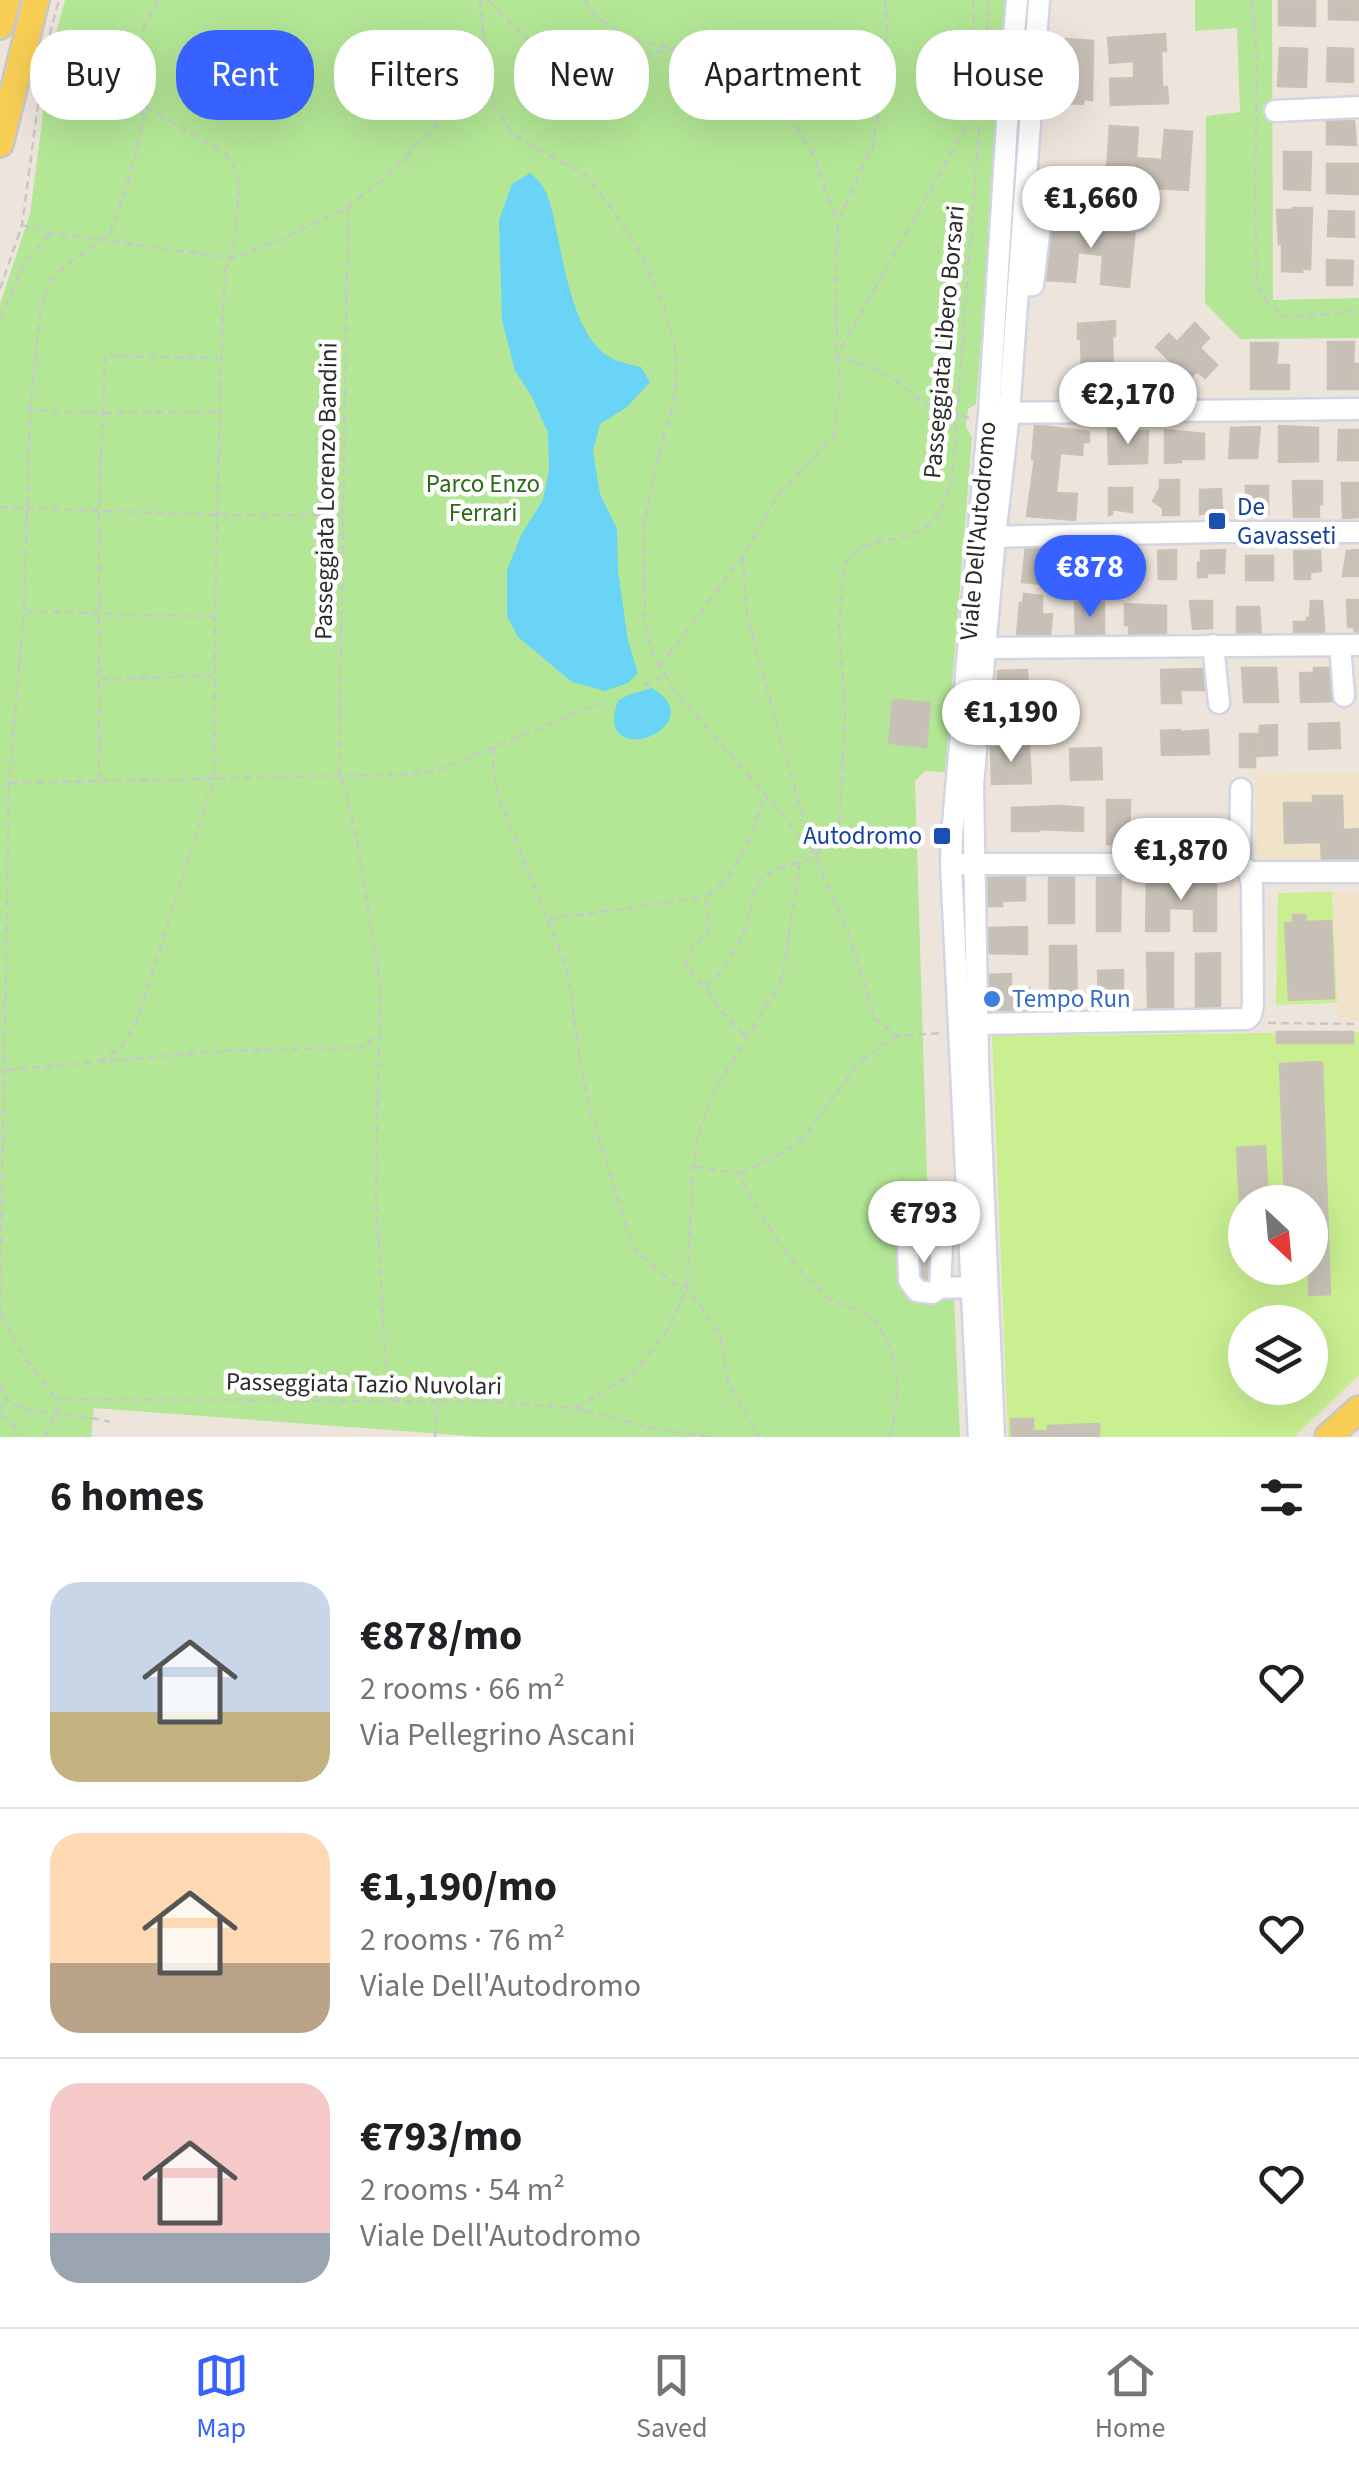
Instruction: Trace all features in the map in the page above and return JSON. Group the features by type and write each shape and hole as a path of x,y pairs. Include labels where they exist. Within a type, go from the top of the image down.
{"main road":[{"path":"0,26 7,0"},
{"path":"0,144 36,0"},
{"path":"1328,1437 1359,1409"}],"street":[{"name":"Viale Dell'Autodromo","path":"970,1062 977,1024 974,864 964,785 987,537 1017,0"},
{"name":"Viale Dell'Autodromo","path":"995,416 1032,216 1039,0"},
{"path":"1275,110 1359,107"},
{"path":"1032,216 1138,220"},
{"path":"995,416 1359,409"},
{"path":"987,537 1359,532"},
{"name":"Viale Dell'Autodromo","path":"987,537 986,648 951,864 970,1062 994,1437"},
{"path":"1213,645 1219,703"},
{"path":"986,648 1349,645 1344,696"},
{"path":"977,1024 1247,1019 1254,1004 1252,884 1244,868 1241,789"},
{"path":"951,864 1359,872"},
{"name":"Viale Dell'Autodromo","path":"976,1201 971,1286 979,1437"},
{"path":"940,1288 971,1286"}],"path":[{"path":"0,289 22,225 45,52 59,0"},
{"path":"143,30 158,0"},
{"path":"480,0 483,30"},
{"path":"488,0 540,54 562,65 596,64 669,50"},
{"path":"585,0 591,12 619,32 640,42 669,48"},
{"path":"659,667 742,556 778,495 834,436 840,385 836,356 838,221 872,147 887,30 886,0"},
{"path":"973,0 974,30"},
{"name":"Passeggiata Libero Borsari","path":"986,30 989,0"},
{"path":"1252,0 1257,56 1257,283 1267,301 1285,317 1340,314 1359,308"},
{"path":"494,105 509,129 525,142 586,175 643,256 664,306 676,356 673,404 644,525 645,623 652,652 664,676 815,856"},
{"path":"99,1062 122,1046 136,1023 214,779 221,358 225,270 232,258 240,185 225,153 156,113"},
{"path":"44,1437 58,1412 56,1399 0,1312 9,783 24,610 30,410 40,307 50,281 111,230 144,120"},
{"path":"22,225 51,233 232,258 348,207 385,178 441,120"},
{"path":"792,120 816,160 838,221"},
{"path":"836,356 970,120"},
{"name":"Passeggiata Libero Borsari","path":"815,856 840,819 844,710 839,625 844,564 849,556 866,546 918,534 935,520 948,498 979,120"},
{"name":"Passeggiata Lorenzo Bandini","path":"348,207 339,776 345,786 380,984 376,1192 385,1356 399,1401"},
{"path":"0,319 24,265 51,233"},
{"path":"100,781 99,510 105,356 221,358"},
{"path":"836,356 874,368 922,402 957,416 995,416"},
{"path":"30,410 220,412"},
{"path":"0,507 342,515"},
{"path":"694,1167 738,1173 784,1152 804,1137 860,1060 897,1036 875,1019 850,937 815,856 747,615 742,556"},
{"path":"24,610 215,617"},
{"path":"101,679 214,676"},
{"path":"644,684 664,676"},
{"path":"9,783 415,774 438,770 608,700"},
{"path":"494,748 498,795 549,919 569,980 580,1068 592,1119 634,1248 673,1283 687,1288 720,1334 728,1382 758,1437"},
{"path":"549,919 706,896 728,876 752,839 765,794"},
{"path":"704,985 713,982 742,936 754,888 765,875 815,856"},
{"path":"575,1408 632,1374 667,1331 687,1288 698,1133 716,1088 782,980 800,862"},
{"path":"706,896 706,931 686,962 718,1009 747,1037"},
{"path":"1247,1019 1258,1023 1359,1024"},
{"path":"5,1070 218,1051 349,1048 362,1046 378,1035"},
{"path":"738,1173 774,1238 827,1298 871,1316 885,1337 897,1375 898,1398 890,1437"},
{"path":"0,1384 6,1398 24,1409 92,1416 110,1422"},
{"path":"0,1410 6,1398"},
{"name":"Passeggiata Tazio Nuvolari","path":"56,1399 494,1402 575,1408 658,1429 712,1437"},
{"path":"435,1437 438,1401"},
{"path":"0,1416 12,1422 16,1437"}],"shaded area":[{"path":"1359,772 1359,864 1257,865 1254,773"},
{"path":"1332,892 1359,892 1359,1021 1338,1021"}],"green space":[{"name":"Parco Enzo Ferrari","path":"65,0 1008,0 1006,30 916,30 916,120 998,120 976,404 968,409 966,427 972,438 945,772 925,771 915,781 928,1207 951,1228 960,1437 484,1437 94,1408 91,1437 0,1437 0,304 30,214 42,120 156,120 156,30 57,30"},
{"path":"1195,0 1272,0 1273,300 1359,298 1359,338 1240,339 1205,303 1206,116 1240,112 1237,28 1195,31"},
{"path":"1332,892 1337,1003 1276,1005 1278,893"},
{"path":"1359,1032 1359,1375 1328,1405 1328,1305 1228,1305 1228,1405 1328,1405 1294,1437 1008,1437 992,1036"}],"water":[{"path":"530,173 548,198 570,292 589,336 607,356 641,367 650,382 627,407 600,424 593,451 600,494 617,529 618,570 628,641 638,673 628,683 605,691 572,682 518,637 507,616 507,570 521,535 543,500 549,470 548,433 515,371 502,320 499,220 512,184"},
{"path":"652,688 668,703 670,717 663,728 634,739 621,735 614,723 618,701"}],"building":[{"path":"1279,0 1315,0 1315,26 1279,25"},
{"path":"1329,0 1359,0 1359,20 1329,19"},
{"path":"1165,34 1166,51 1161,51 1162,87 1167,87 1168,103 1111,105 1110,79 1134,78 1134,61 1110,63 1108,38"},
{"path":"1079,40 1093,41 1092,100 1084,99 1079,104"},
{"path":"1280,48 1307,49 1306,87 1278,86"},
{"path":"1328,48 1353,49 1353,82 1327,81"},
{"path":"1327,120 1354,121 1356,145 1327,144"},
{"path":"1110,126 1138,128 1136,158 1162,160 1165,130 1192,132 1188,190 1106,184"},
{"path":"1284,152 1311,152 1310,190 1284,189"},
{"path":"1327,164 1359,164 1359,194 1327,193"},
{"path":"1312,208 1310,269 1302,272 1282,271 1277,210"},
{"path":"1329,211 1354,212 1354,237 1328,236"},
{"path":"1052,221 1135,229 1129,287 1101,284 1103,255 1078,252 1075,282 1046,280"},
{"path":"1327,260 1353,261 1352,285 1327,285"},
{"path":"1115,321 1112,336 1116,388 1079,386 1082,372 1078,324"},
{"path":"1195,323 1209,338 1193,355 1201,349 1217,365 1205,378 1197,371 1179,389 1164,374 1180,358 1172,363 1156,347 1169,334 1177,342"},
{"path":"1328,342 1354,342 1353,364 1359,364 1359,389 1328,389"},
{"path":"1251,343 1278,343 1276,365 1289,365 1289,389 1251,389"},
{"path":"1035,425 1089,432 1082,455 1060,453 1056,493 1077,494 1075,520 1027,516"},
{"path":"1279,426 1318,428 1318,461 1279,462"},
{"path":"1260,427 1257,458 1229,458 1231,428"},
{"path":"1108,429 1148,431 1147,463 1109,464"},
{"path":"1165,430 1204,434 1204,459 1165,463"},
{"path":"1339,430 1359,430 1359,460 1338,460"},
{"path":"1160,480 1179,480 1179,515 1163,515 1163,508 1153,501"},
{"path":"1293,481 1322,481 1319,517 1294,517"},
{"path":"1342,483 1359,483 1359,517 1343,518"},
{"path":"1246,486 1268,486 1268,514 1246,515"},
{"path":"1109,488 1132,488 1132,512 1112,509 1109,515"},
{"path":"1221,489 1222,511 1200,514 1200,490"},
{"path":"1026,546 1074,546 1074,568 1047,566 1045,584 1022,582"},
{"path":"1118,547 1136,547 1136,568 1114,568"},
{"path":"1176,550 1176,579 1159,579 1158,551"},
{"path":"1225,550 1224,573 1198,577 1201,551"},
{"path":"1359,550 1359,576 1343,576 1347,551"},
{"path":"1294,551 1320,551 1321,571 1310,572 1310,579 1295,579"},
{"path":"1246,556 1273,556 1273,580 1246,580"},
{"path":"1100,559 1114,559 1118,580 1100,580"},
{"path":"1024,594 1042,596 1042,615 1052,614 1050,637 1017,635"},
{"path":"1347,600 1359,600 1359,632 1348,627"},
{"path":"1190,601 1212,601 1212,628 1193,629"},
{"path":"1311,601 1322,601 1325,639 1314,639 1314,634 1294,636 1294,622 1307,622 1310,618"},
{"path":"1075,602 1104,602 1104,639 1076,639"},
{"path":"1125,604 1166,606 1166,634 1129,635"},
{"path":"1237,607 1259,607 1261,633 1237,633"},
{"path":"1242,668 1276,668 1278,702 1244,702"},
{"path":"1314,668 1330,668 1330,673 1338,673 1338,701 1301,702 1300,673 1314,673"},
{"path":"1204,669 1204,690 1180,690 1181,703 1162,703 1161,670"},
{"path":"1027,670 1028,697 998,697 998,671"},
{"path":"893,700 930,703 926,747 889,743"},
{"path":"1033,708 1054,708 1056,736 1034,736"},
{"path":"1339,723 1340,748 1309,749 1309,724"},
{"path":"1277,725 1277,755 1258,756 1260,726"},
{"path":"1208,730 1209,754 1162,755 1161,731"},
{"path":"1240,734 1258,734 1255,767 1240,767"},
{"path":"1029,746 1031,783 992,784 991,748"},
{"path":"1101,748 1102,779 1071,780 1070,749"},
{"path":"1313,796 1342,796 1343,830 1359,829 1359,868 1346,869 1346,860 1322,861 1321,842 1285,843 1284,803 1313,803"},
{"path":"1107,800 1130,800 1129,844 1107,844"},
{"path":"1012,808 1083,808 1083,831 1012,831"},
{"path":"1151,822 1206,822 1206,844 1150,843"},
{"path":"1049,875 1074,875 1074,923 1049,923"},
{"path":"1097,875 1121,876 1120,931 1097,931"},
{"path":"1025,876 1025,900 986,906 986,878"},
{"path":"1147,879 1216,880 1216,931 1194,931 1194,909 1169,908 1169,931 1146,931"},
{"path":"1293,915 1305,915 1306,922 1331,921 1334,998 1289,1000 1285,923 1293,923"},
{"path":"1027,927 1027,954 986,953 986,928"},
{"path":"1050,946 1076,946 1077,1010 1050,1010"},
{"path":"1147,953 1173,953 1173,1009 1148,1009"},
{"path":"1220,953 1220,1008 1196,1009 1196,954"},
{"path":"1123,970 1123,1004 1099,1004 1098,971"},
{"path":"1011,974 1011,992 1014,988 1029,988 1029,1010 990,1010 989,975"},
{"path":"1277,1032 1353,1032 1353,1043 1277,1043"},
{"path":"1322,1062 1326,1185 1284,1185 1280,1064"},
{"path":"1265,1146 1267,1185 1239,1185 1237,1148"},
{"path":"1328,1236 1330,1294 1309,1295 1309,1285 1328,1285"},
{"path":"916,1249 933,1249 931,1285 917,1284"},
{"path":"1011,1419 1033,1419 1033,1431 1048,1431 1048,1426 1099,1424 1099,1437 1012,1437"}],"place":[{"name":"De Gavasseti","path":"1217,521"},
{"name":"Autodromo","path":"942,836"},
{"name":"Tempo Run","path":"992,999"}]}
